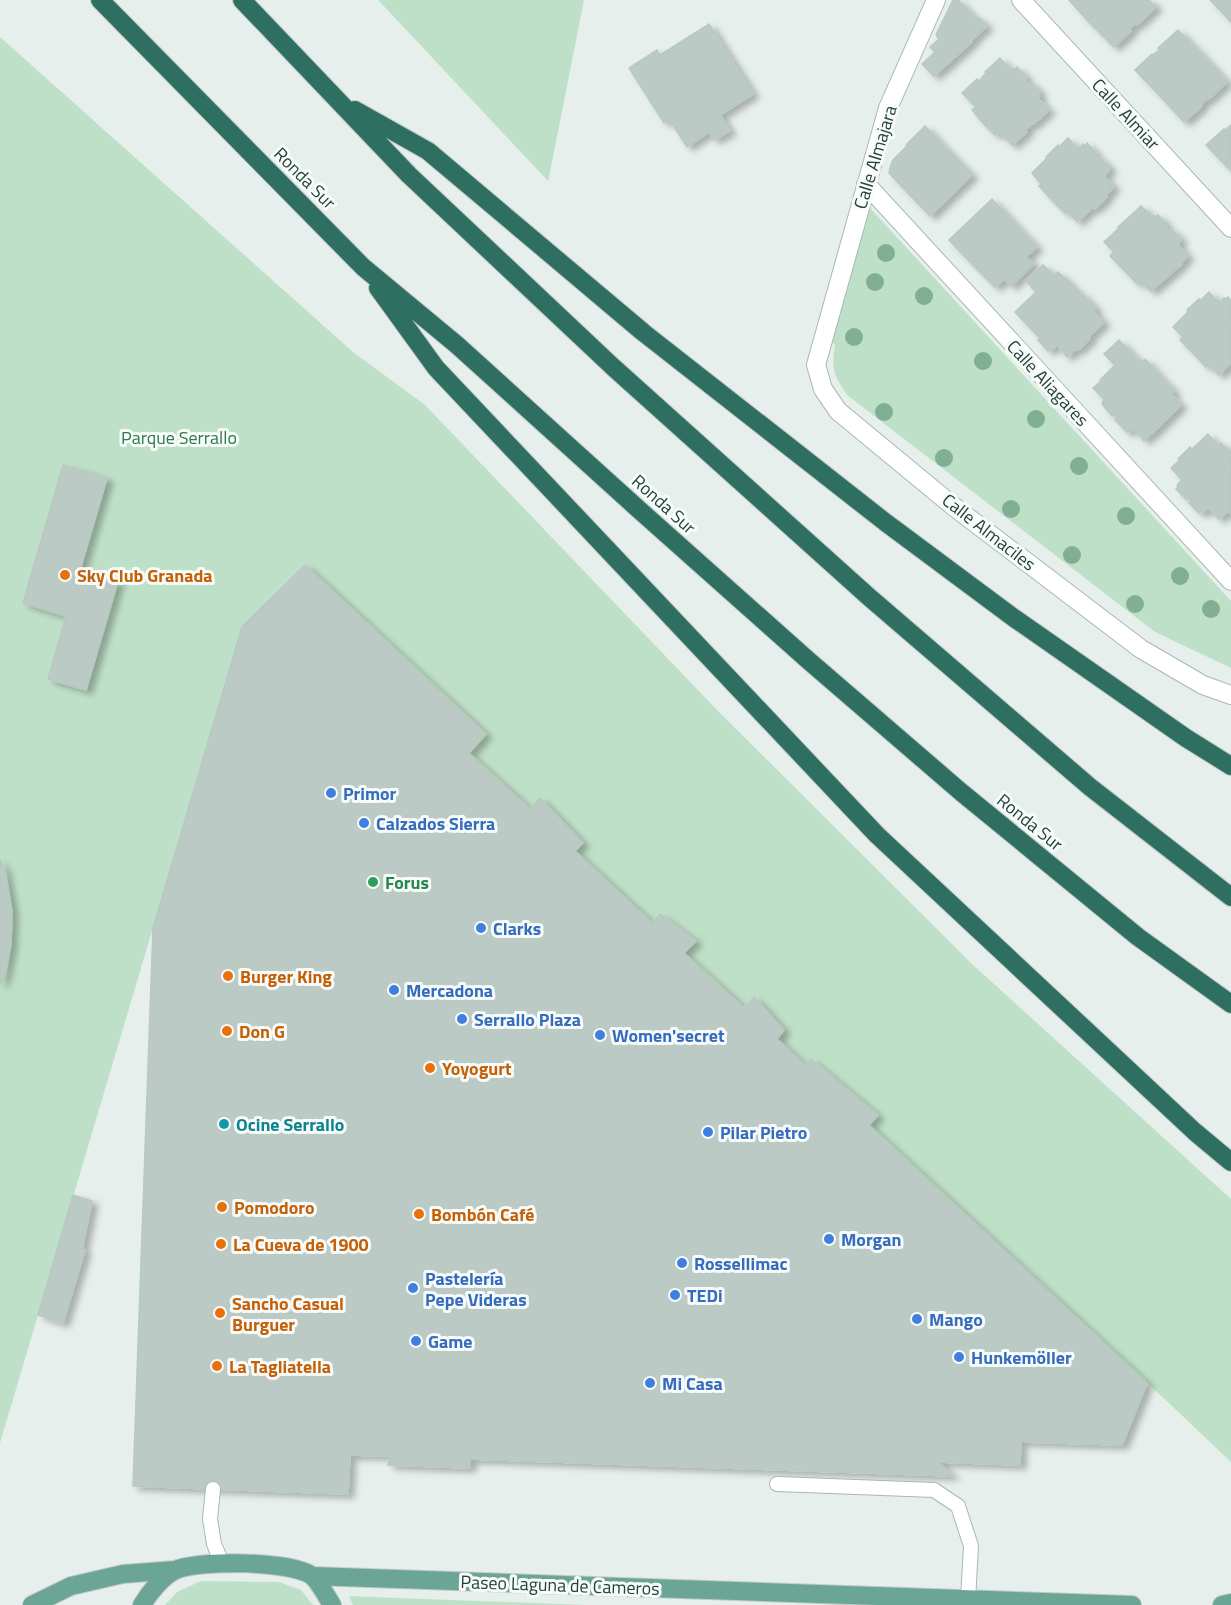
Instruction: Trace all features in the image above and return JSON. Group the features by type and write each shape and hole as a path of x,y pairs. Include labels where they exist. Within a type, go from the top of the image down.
{"highway":[{"name":"Ronda Sur","path":"100,0 363,267 457,345 801,654 962,792 1138,937 1231,1004"},
{"path":"242,0 409,175 592,348 869,597 1090,787 1231,897"},
{"path":"338,99 428,151 644,333 885,522 1014,618 1186,738 1231,766"},
{"path":"363,267 436,368 877,835 1178,1116 1231,1162"}],"main road":[{"name":"Paseo Laguna de Cameros","path":"175,1570 197,1564 222,1563 295,1569 312,1576 1132,1605"},
{"path":"32,1605 71,1586 123,1574 175,1570"},
{"path":"142,1605 153,1588 175,1570"},
{"path":"312,1576 332,1605"},
{"path":"1222,1605 1231,1603"}],"street":[{"name":"Calle Almajara","path":"827,319 888,108 936,0"},
{"name":"Calle Almiar","path":"1021,0 1231,228"},
{"name":"Calle Aliagares","path":"866,184 1231,581"},
{"name":"Calle Almaciles","path":"827,319 816,365 822,389 838,411 953,506 1141,649 1203,685 1231,695"}],"lane":[{"path":"777,1484 934,1490 958,1506 971,1546 968,1600"},
{"path":"213,1489 210,1519 214,1544 222,1563"}],"green space":[{"path":"378,0 584,0 548,182 548,181"},
{"name":"Parque Serrallo","path":"0,37 353,352 425,405 718,711 973,965 1231,1199 1231,1462 869,1125 877,1115 812,1059 806,1066 777,1039 784,1030 754,998 744,1008 684,953 695,941 660,914 652,923 575,851 583,843 540,798 530,809 469,753 486,734 305,566 242,628 0,1443"},
{"path":"870,208 1231,601 1231,668 1155,632 847,395 835,372 833,360 835,345 830,340"},
{"path":"201,1581 279,1582 301,1590 313,1605 165,1605 177,1592"},
{"path":"349,1596 372,1597 586,1605 353,1605"}],"building":[{"path":"953,0 958,0 976,19 978,17 987,26 934,76 922,64 935,52 930,47 939,39 936,35"},
{"path":"1069,0 1111,0 1088,21"},
{"path":"1111,0 1149,0 1156,7 1137,25 1135,24 1114,47 1088,21"},
{"path":"1210,0 1227,0 1218,8"},
{"path":"1227,0 1231,0 1231,22 1218,8"},
{"path":"709,24 753,94 720,115 730,131 714,140 709,132 687,147 669,119 664,123 629,68 657,50 660,55"},
{"path":"1178,30 1203,56 1160,96 1135,70"},
{"path":"1203,56 1227,82 1208,100 1206,99 1202,106 1184,122 1160,96"},
{"path":"1000,58 1011,70 1017,67 1027,78 1026,82 983,123 972,110 976,107 962,93 977,79 979,81"},
{"path":"1026,82 1029,84 1031,82 1040,92 1038,98 1049,110 1025,130 1027,132 1012,145 999,132 995,135 983,123"},
{"path":"1231,125 1231,171 1206,145"},
{"path":"925,126 949,152 907,192 889,173 890,168 893,160"},
{"path":"1068,138 1078,149 1087,143 1097,154 1096,158 1052,200 1039,186 1041,184 1032,173 1058,145 1059,147"},
{"path":"949,152 972,175 930,216 907,192"},
{"path":"1100,157 1110,168 1104,176 1114,187 1095,209 1093,207 1077,222 1068,211 1065,213 1052,200 1094,159"},
{"path":"992,199 1014,223 972,264 949,240"},
{"path":"1141,206 1152,217 1158,215 1167,225 1165,227 1167,229 1124,270 1110,256 1114,252 1104,242"},
{"path":"1014,223 1037,247 1026,257 1034,264 1011,286 1004,279 995,287 972,264"},
{"path":"1167,229 1168,231 1171,229 1181,239 1178,245 1188,256 1151,291 1140,281 1137,284 1124,270"},
{"path":"1043,265 1054,276 1058,272 1081,295 1038,336 1015,312 1036,292 1026,281"},
{"path":"1209,292 1219,303 1228,297 1231,300 1231,317 1193,353 1180,340 1183,337 1173,327 1188,312 1187,310"},
{"path":"1082,294 1096,308 1093,311 1104,322 1089,337 1090,339 1067,357 1057,345 1048,351 1038,340 1040,338 1038,336"},
{"path":"1231,317 1231,363 1219,375 1209,365 1206,367 1193,353"},
{"path":"1119,340 1141,363 1145,359 1159,375 1116,416 1115,414 1112,416 1102,404 1104,399 1093,388 1115,365 1104,354"},
{"path":"1159,375 1174,391 1171,394 1181,405 1144,441 1134,429 1127,432 1115,420 1118,417 1116,416"},
{"path":"1208,434 1218,445 1221,443 1231,453 1231,460 1190,499 1188,497 1186,499 1176,489 1182,480 1171,468 1190,447 1192,449"},
{"path":"1231,460 1230,513 1228,511 1219,519 1208,508 1203,513 1201,511 1199,513 1189,503 1192,501 1190,499"},
{"name":"Sky Club Granada","path":"63,465 107,478 80,570 118,581 86,690 48,679 66,616 23,603"},
{"name":"Serrallo Plaza","path":"305,565 486,734 469,753 530,809 540,798 583,843 575,851 652,923 660,914 696,941 684,953 744,1008 754,997 784,1030 777,1039 806,1066 811,1059 878,1115 869,1125 1147,1383 1122,1445 1025,1442 1021,1438 1020,1465 938,1462 953,1476 470,1459 470,1468 388,1465 389,1456 350,1455 348,1494 133,1486 153,928 242,627"},
{"path":"0,859 5,871 12,911 11,944 5,975 0,985"},
{"path":"73,1195 92,1201 82,1249 85,1250 63,1323 38,1315"}],"place":[{"name":"Sky Club Granada","path":"65,575"},
{"name":"Primor","path":"331,793"},
{"name":"Calzados Sierra","path":"364,823"},
{"name":"Forus","path":"373,882"},
{"name":"Clarks","path":"481,928"},
{"name":"Burger King","path":"228,976"},
{"name":"Mercadona","path":"394,990"},
{"name":"Serrallo Plaza","path":"462,1019"},
{"name":"Don G","path":"227,1031"},
{"name":"Women'secret","path":"600,1035"},
{"name":"Yoyogurt","path":"430,1068"},
{"name":"Ocine Serrallo","path":"224,1124"},
{"name":"Pilar Pietro","path":"708,1132"},
{"name":"Pomodoro","path":"222,1207"},
{"name":"Bombón Café","path":"419,1214"},
{"name":"Morgan","path":"829,1239"},
{"name":"La Cueva de 1900","path":"221,1244"},
{"name":"Rossellimac","path":"682,1263"},
{"name":"Pastelería Pepe Videras","path":"413,1288"},
{"name":"TEDi","path":"675,1295"},
{"name":"Sancho Casual Burguer","path":"220,1313"},
{"name":"Mango","path":"917,1319"},
{"name":"Game","path":"416,1341"},
{"name":"Hunkemöller","path":"959,1357"},
{"name":"La Tagliatella","path":"217,1366"},
{"name":"Mi Casa","path":"650,1383"}]}
